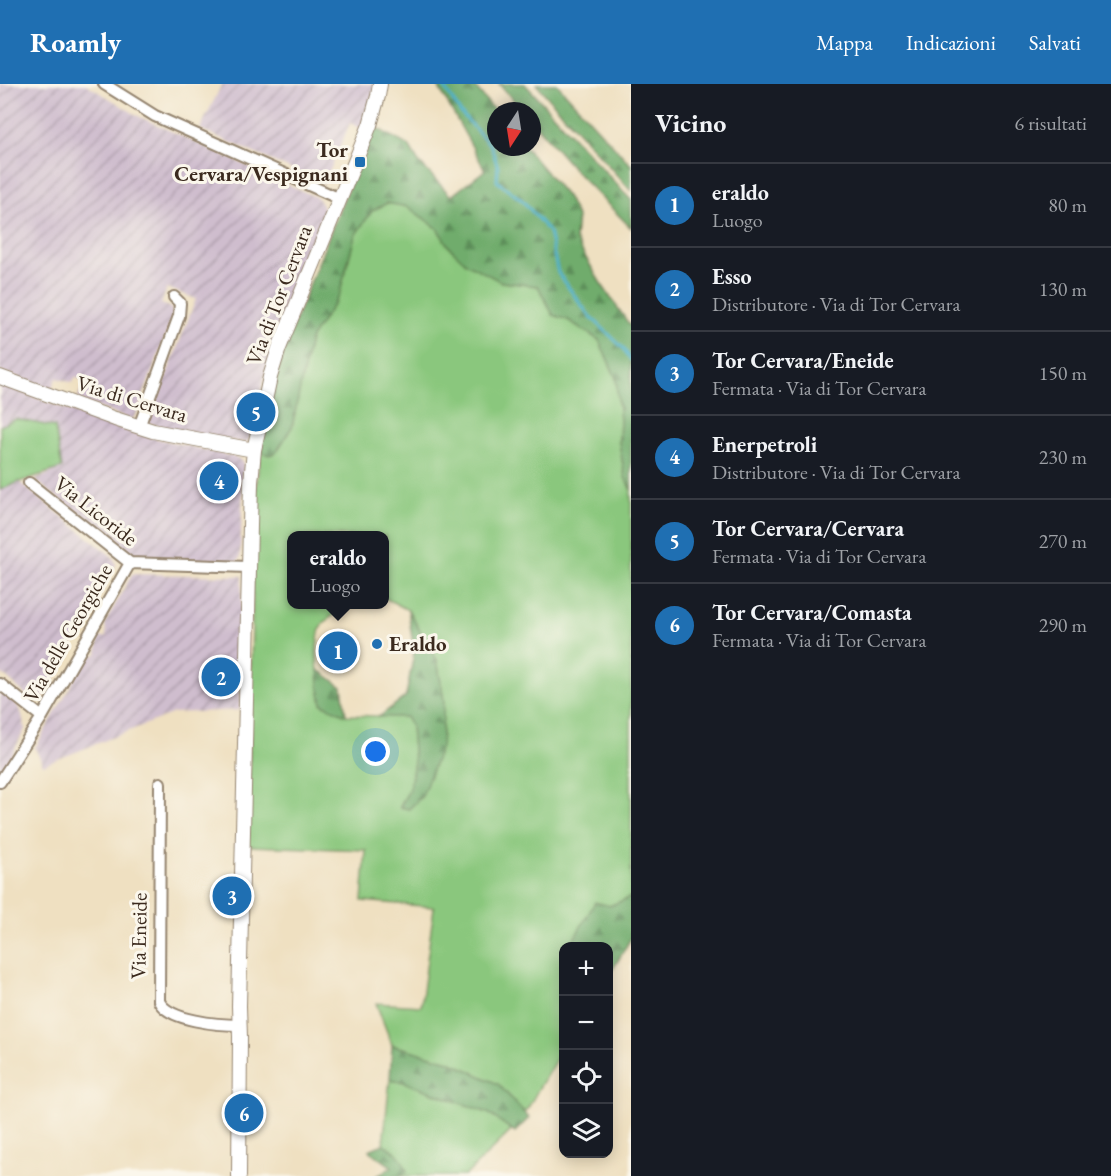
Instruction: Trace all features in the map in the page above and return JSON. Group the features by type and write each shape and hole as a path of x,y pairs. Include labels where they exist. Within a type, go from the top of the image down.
{"street":[{"path":"104,84 155,116 340,199"},
{"name":"Via di Tor Cervara","path":"239,1176 239,996 248,567 254,450 279,348 370,125 380,84"},
{"path":"139,427 179,316 180,303 174,297"},
{"name":"Via di Cervara","path":"0,377 139,427 254,450"},
{"name":"Via Licoride","path":"29,483 130,563 248,567"},
{"name":"Via delle Georgiche","path":"0,782 42,717 130,563"},
{"path":"0,684 42,717"},
{"name":"Via Eneide","path":"160,783 159,1001 165,1010 175,1015 216,1024 240,1025"}],"shaded area":[{"path":"0,84 86,84 140,117 318,198 325,212 324,218 264,378 249,441 245,443 173,430 148,423 196,299 167,288 161,304 170,307 173,312 172,319 136,415 131,420 79,400 78,396 85,381 75,377 73,383 56,378 50,389 0,371"},
{"path":"222,84 376,84 363,130 350,123 324,184 200,129"},
{"path":"0,384 134,433 239,458 244,465 238,562 131,556 35,480 62,468 16,419 0,426"},
{"path":"19,482 113,557 116,564 45,696 33,701 0,672 0,490"},
{"path":"132,574 242,576 240,710 174,713 43,765 35,748 87,657 97,654 99,637 106,637 105,623"},
{"path":"0,680 21,711 25,729 0,774"}],"green space":[{"path":"437,84 472,84 487,102 487,156 533,156 568,198 577,217 575,239 600,282 631,327 631,490 625,477 619,442 620,420 616,378 599,340 568,320 553,315 538,286 502,282 467,264 449,247 437,228 408,207 387,203 372,211 355,235 339,296 310,339 292,427 276,453 269,455 260,452 271,391 287,341 373,126 409,146 418,161 451,196 485,170"},
{"path":"499,84 525,84 631,200 631,228 579,175 541,131 541,102 515,102"},
{"path":"536,84 557,84 631,165 631,191"},
{"path":"387,203 408,207 437,228 449,247 502,282 538,286 553,315 568,320 599,340 616,378 620,420 619,442 625,477 631,490 631,897 609,906 577,935 573,942 559,942 559,1055 524,1112 498,1084 449,1061 392,1045 376,1003 421,1006 434,907 362,901 366,850 248,846 254,510 260,452 292,427 310,339 339,296 355,235 372,211","holes":["287,531 389,531 389,600 408,610 437,660 444,701 409,809 400,807 410,788 414,761 411,726 406,717 346,715 322,704 318,663 319,632 323,623 341,609 287,609"]},
{"path":"16,419 55,427 62,468 0,490 0,426"},
{"path":"408,610 437,660 444,701 441,747 422,796 409,809 400,807 410,788 414,761 411,726 406,717 379,717 406,696 414,653"},
{"path":"318,669 342,687 346,715 322,704"},
{"path":"631,897 631,938 613,969 613,942 572,942 595,902 610,906"},
{"path":"392,1045 449,1061 498,1084 529,1118 515,1132 488,1113 390,1079"},
{"path":"390,1079 488,1113 512,1130 465,1176 401,1176 407,1171 394,1150 383,1145"},
{"path":"383,1144 395,1152 403,1162 407,1171 401,1176 377,1176 392,1167 369,1150"}],"waterway":[{"path":"445,84 445,88 460,112 491,146 498,167 497,181 523,201 549,232 558,273 588,314 623,348 631,360"}],"place":[{"name":"Tor Cervara/Vespignani","path":"360,162"},
{"name":"Tor Cervara/Cervara","path":"256,412"},
{"name":"Enerpetroli","path":"219,481"},
{"name":"Eraldo","path":"377,644"},
{"name":"eraldo","path":"338,651"},
{"name":"Esso","path":"221,677"},
{"name":"Tor Cervara/Eneide","path":"232,896"},
{"name":"Tor Cervara/Comasta","path":"244,1113"}]}
